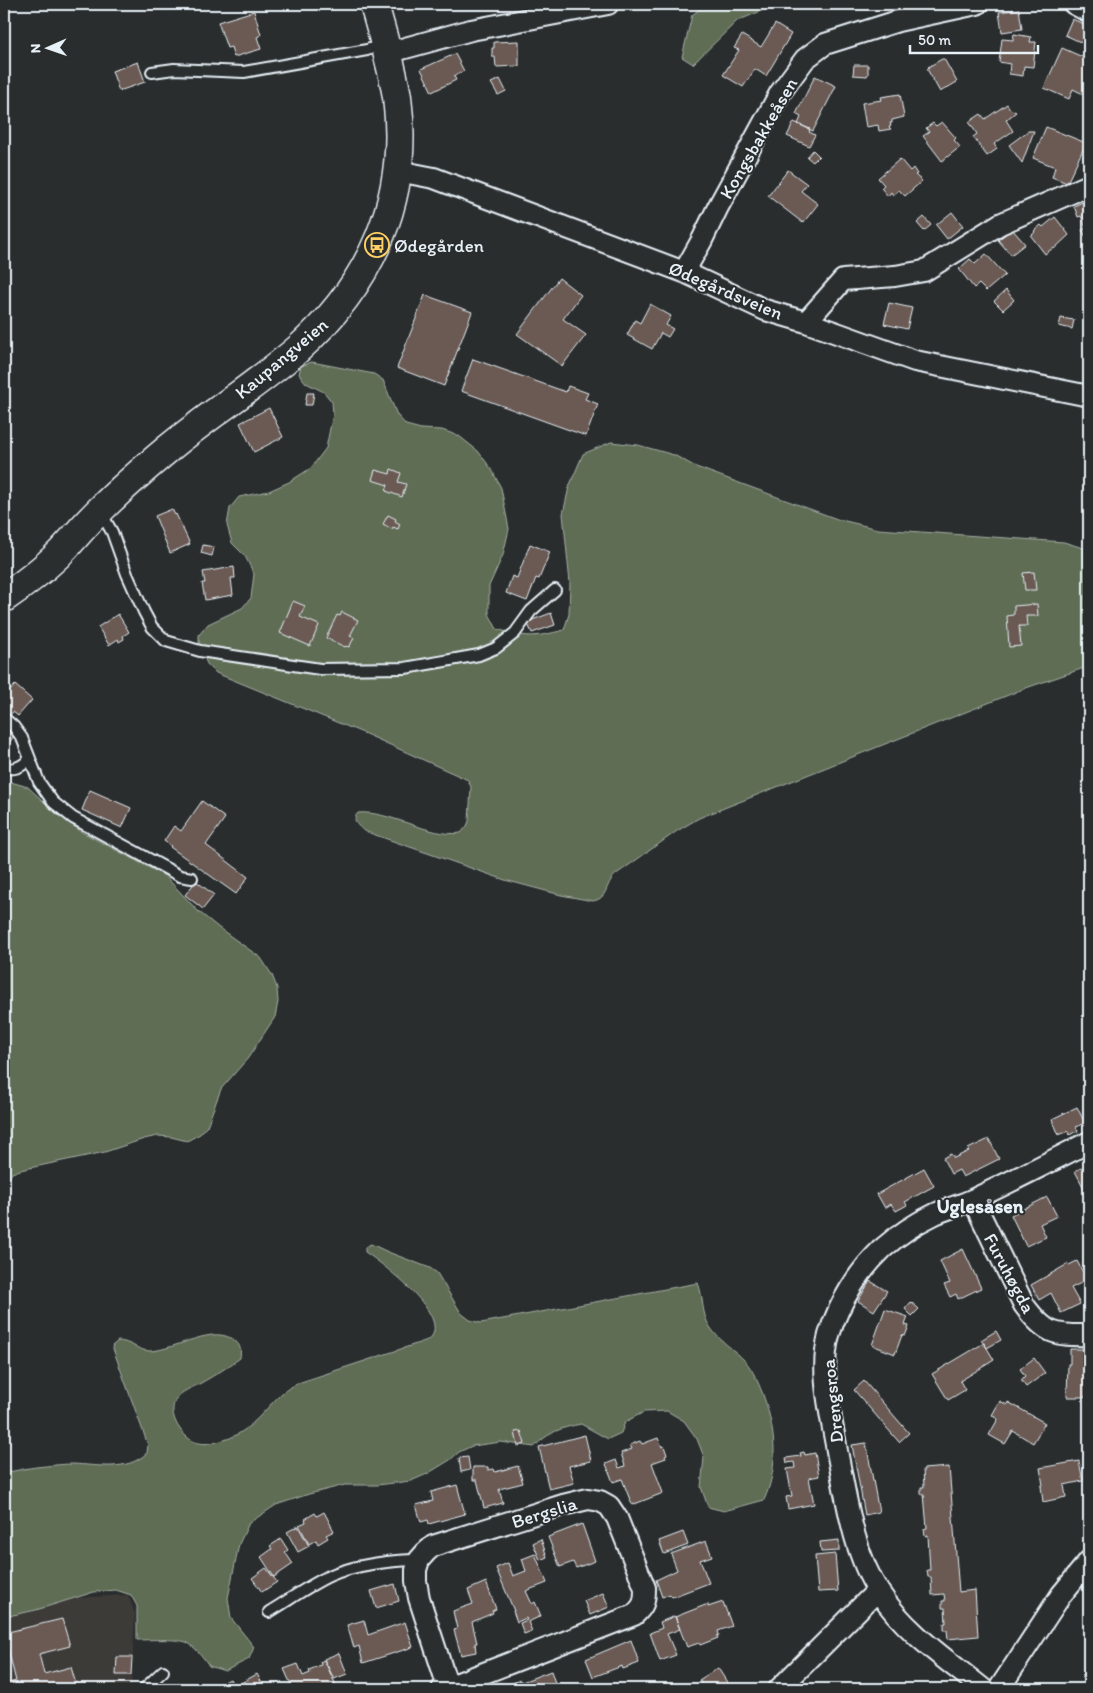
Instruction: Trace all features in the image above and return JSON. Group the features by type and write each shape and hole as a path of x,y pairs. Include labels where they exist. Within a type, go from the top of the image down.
{"main road":[{"name":"Kaupangveien","path":"4,598 58,554 99,510 190,430 296,350 338,308 356,285 374,252 385,225 398,171 399,118 396,96 374,4"}],"street":[{"path":"386,48 608,4"},
{"name":"Kongsbakkeåsen","path":"684,272 780,93 805,59 825,44 898,21 976,4"},
{"path":"1074,4 1089,12"},
{"name":"Ødegårdsveien","path":"398,171 434,178 684,272 765,310 806,322 915,362 1089,396"},
{"path":"806,322 843,280 895,276 924,271 1000,224 1089,185"},
{"name":"Drengsroa","path":"983,1689 924,1642 899,1619 878,1590 862,1557 850,1517 828,1402 826,1358 829,1336 851,1287 882,1250 903,1232 936,1214 973,1200 1089,1142"},
{"name":"Furuhøgda","path":"973,1200 1024,1305 1036,1321 1048,1330 1065,1335 1089,1335"},
{"name":"Bergslia","path":"588,1499 600,1500 609,1506 618,1518 645,1588 645,1601 641,1609 634,1615 445,1688 419,1598 416,1570 419,1560 426,1552 433,1546 563,1505 588,1499"},
{"path":"999,1689 1061,1595 1089,1561"},
{"path":"779,1689 878,1590"}],"lane":[{"path":"152,72 174,69 244,72 386,48"},
{"path":"99,510 112,532 127,574 152,627 166,641 200,651 320,669 405,668 479,655 496,648 515,633 530,611 555,590"},
{"path":"4,718 22,738 39,782 53,802 73,818 180,876 192,878"},
{"path":"4,768 15,769 24,765 30,759"},
{"path":"270,1612 305,1589 330,1576 382,1563 419,1560"},
{"path":"144,1689 163,1671"}],"shaded area":[{"path":"128,1595 135,1614 131,1689 4,1689 4,1602"}],"green space":[{"path":"707,4 778,4 737,21 693,64 682,57 692,15"},
{"path":"312,362 374,374 383,380 397,415 406,425 421,429 442,430 459,436 478,451 492,470 501,488 509,529 503,555 489,586 489,614 497,629 530,636 564,630 569,614 570,583 563,514 569,487 583,454 611,442 638,445 674,455 696,467 837,519 878,529 1064,542 1083,548 1089,551 1089,664 1084,668 1026,688 699,818 677,831 615,875 604,894 598,900 593,901 561,895 505,880 364,831 355,820 358,813 383,816 436,832 461,833 469,821 471,787 468,780 368,735 216,673 207,664 199,645 199,635 208,624 242,608 251,598 254,574 245,556 232,543 227,525 230,508 239,497 269,491 289,482 311,468 326,448 333,414 332,402 324,392 306,383 299,374 301,366"},
{"path":"4,780 28,787 58,815 82,832 165,876 198,911 261,958 272,975 277,988 278,1002 275,1017 248,1058 221,1089 207,1126 200,1134 187,1141 158,1136 105,1152 20,1170 12,1173 4,1187"},
{"path":"371,1244 430,1268 437,1273 461,1313 470,1320 481,1323 698,1283 707,1322 718,1337 741,1357 753,1372 762,1392 770,1418 773,1432 774,1460 769,1487 764,1500 724,1511 708,1507 701,1487 704,1457 697,1439 684,1421 667,1411 644,1412 625,1422 621,1433 608,1439 581,1424 555,1431 534,1447 501,1442 472,1446 459,1452 427,1474 411,1481 377,1485 345,1485 276,1505 249,1523 239,1544 228,1598 231,1618 254,1647 249,1659 225,1671 209,1666 197,1651 184,1641 137,1640 137,1606 131,1595 116,1590 94,1592 36,1610 4,1617 4,1473 63,1464 121,1465 131,1463 147,1453 148,1445 112,1346 118,1341 122,1341 150,1351 160,1350 194,1339 217,1335 226,1336 235,1341 240,1348 240,1358 181,1394 176,1399 173,1409 177,1424 183,1433 192,1440 208,1444 230,1438 245,1429 282,1393 298,1383 419,1343 432,1336 434,1326 430,1314 410,1289 365,1252 365,1247"}],"building":[{"path":"1019,9 1022,29 1002,32 999,12"},
{"path":"254,11 261,35 257,37 261,49 234,57 231,47 227,48 218,22"},
{"path":"1072,19 1089,26 1087,45 1065,35"},
{"path":"775,24 791,34 766,76 755,69 743,87 723,75 739,50 734,48 742,35 761,47"},
{"path":"1014,34 1031,37 1030,42 1036,42 1033,67 1024,66 1023,76 1009,74 1010,64 999,62 1002,39 1013,40"},
{"path":"519,41 519,66 496,67 495,57 492,57 494,42"},
{"path":"1062,48 1087,59 1084,64 1089,66 1089,91 1087,96 1073,89 1069,99 1044,88"},
{"path":"455,54 464,71 454,76 456,80 432,92 421,69"},
{"path":"944,59 957,82 940,92 927,69"},
{"path":"138,62 145,82 119,91 112,71"},
{"path":"854,65 868,65 867,76 853,75"},
{"path":"815,76 836,86 813,131 798,124 801,117 796,114"},
{"path":"500,79 506,91 498,95 491,83"},
{"path":"900,94 904,117 892,120 889,127 891,129 879,131 878,125 866,127 862,103 882,100 881,97"},
{"path":"1007,104 1010,109 1016,112 1006,120 1013,131 994,144 997,149 987,156 973,137 977,134 969,122 981,114 985,119"},
{"path":"794,122 810,129 809,132 815,135 809,146 787,136"},
{"path":"942,122 956,138 954,140 960,147 942,161 923,136 929,132 926,128 933,123 936,126"},
{"path":"1046,127 1086,143 1067,183 1052,177 1055,167 1033,158"},
{"path":"1028,131 1034,131 1022,163 1009,145"},
{"path":"813,150 819,156 813,162 807,157"},
{"path":"900,159 910,171 913,168 917,174 915,175 922,181 905,196 899,190 893,195 891,192 888,196 881,188 884,185 878,178"},
{"path":"788,170 807,184 801,191 818,204 803,223 768,196"},
{"path":"1089,199 1089,235 1086,237 1082,230 1086,228 1081,216 1078,217 1074,206"},
{"path":"952,212 963,226 947,239 936,225"},
{"path":"924,217 931,225 924,231 917,223"},
{"path":"1055,217 1069,235 1054,249 1045,254 1031,236 1041,225 1043,227"},
{"path":"1012,229 1025,244 1011,255 998,240"},
{"path":"986,254 1005,275 986,291 979,284 974,288 959,269 970,259 975,264"},
{"path":"559,278 581,295 563,319 586,335 562,366 517,334"},
{"path":"1006,290 1014,300 1003,310 994,301"},
{"path":"425,295 472,312 444,386 397,368"},
{"path":"889,303 912,308 907,329 884,324"},
{"path":"650,304 671,316 666,325 673,329 668,337 661,333 652,349 627,335 635,320 640,323"},
{"path":"1061,318 1074,320 1072,329 1059,326"},
{"path":"473,359 566,392 568,386 588,393 585,399 598,404 586,436 461,391"},
{"path":"307,393 314,393 312,405 305,405"},
{"path":"269,408 283,437 254,452 240,423"},
{"path":"391,469 401,473 398,482 406,484 402,497 386,491 388,485 372,480 375,470 390,474"},
{"path":"172,509 190,544 170,553 155,516"},
{"path":"388,515 396,519 395,521 400,524 398,529 393,527 392,529 383,524"},
{"path":"530,544 550,552 539,579 536,578 527,601 506,593 512,576 517,578"},
{"path":"203,545 214,547 212,556 201,553"},
{"path":"234,567 235,578 231,578 233,595 205,600 202,583 205,583 203,572"},
{"path":"1034,572 1036,590 1025,590 1023,573"},
{"path":"293,601 305,606 300,617 319,625 310,646 280,633"},
{"path":"1037,604 1038,616 1026,616 1027,626 1019,626 1021,646 1009,647 1007,616 1014,614 1014,606"},
{"path":"342,612 358,620 350,636 354,638 349,647 326,638 337,615 340,616"},
{"path":"551,613 555,625 532,633 527,622"},
{"path":"118,614 129,632 123,636 124,639 119,642 118,639 109,645 98,627"},
{"path":"15,685 32,700 18,716 13,712 9,716 4,711 4,699 6,696 4,694 7,690 9,692"},
{"path":"4,727 15,734 4,751"},
{"path":"90,790 131,808 122,828 82,810"},
{"path":"202,801 225,818 206,845 248,877 236,894 164,841 174,826 181,831"},
{"path":"196,881 214,895 203,909 185,895"},
{"path":"1077,1107 1085,1123 1076,1127 1078,1131 1069,1135 1068,1131 1059,1135 1052,1119"},
{"path":"989,1139 999,1159 963,1177 959,1170 951,1174 943,1158 951,1154 954,1158"},
{"path":"1089,1164 1089,1198 1075,1171"},
{"path":"924,1168 934,1186 905,1202 907,1205 896,1211 891,1204 885,1208 877,1194"},
{"path":"1047,1197 1057,1216 1040,1224 1046,1237 1026,1246 1011,1215"},
{"path":"963,1249 981,1288 958,1299 956,1294 950,1297 944,1285 950,1283 940,1261"},
{"path":"1077,1261 1087,1280 1071,1288 1080,1304 1061,1313 1051,1293 1039,1300 1031,1285 1068,1264"},
{"path":"870,1281 887,1291 874,1311 858,1301"},
{"path":"911,1302 919,1309 912,1316 905,1309"},
{"path":"885,1309 908,1317 905,1325 909,1326 905,1336 902,1335 895,1354 872,1345"},
{"path":"996,1331 1001,1340 987,1348 981,1340"},
{"path":"984,1343 994,1360 960,1381 965,1390 948,1400 932,1374"},
{"path":"1070,1349 1089,1349 1089,1397 1067,1397"},
{"path":"1034,1358 1045,1373 1026,1387 1021,1380 1025,1376 1020,1369"},
{"path":"864,1381 909,1433 899,1442 854,1390"},
{"path":"1000,1401 1007,1405 1008,1402 1045,1423 1033,1443 1013,1431 1005,1444 989,1435 998,1419 992,1415"},
{"path":"521,1431 525,1444 518,1446 515,1432"},
{"path":"585,1435 591,1461 569,1466 574,1483 549,1489 539,1447"},
{"path":"658,1438 662,1447 664,1446 667,1455 665,1456 666,1458 652,1463 663,1493 632,1505 622,1479 613,1482 606,1464 616,1460 619,1468 625,1466 621,1453 632,1449 630,1445 640,1441 642,1444"},
{"path":"866,1443 879,1512 865,1515 852,1445"},
{"path":"804,1452 805,1455 815,1453 819,1476 809,1478 814,1504 788,1509 786,1497 792,1496 787,1469 795,1468 794,1462 787,1463 786,1458 801,1456 800,1453"},
{"path":"468,1457 470,1470 461,1472 459,1458"},
{"path":"1079,1461 1083,1481 1064,1485 1066,1497 1043,1502 1040,1468"},
{"path":"518,1466 523,1483 499,1489 503,1503 484,1508 477,1480 473,1480 473,1467 488,1467 488,1470 494,1469 495,1472"},
{"path":"949,1467 959,1592 975,1590 978,1636 948,1639 947,1630 944,1630 944,1623 946,1623 945,1608 942,1608 942,1601 945,1601 944,1594 932,1595 931,1577 928,1577 927,1570 930,1570 928,1535 925,1536 924,1529 927,1528 924,1494 921,1494 921,1487 924,1487 923,1469"},
{"path":"457,1485 465,1514 429,1524 428,1520 421,1522 416,1505 433,1501 431,1492"},
{"path":"324,1512 334,1531 326,1535 328,1538 318,1544 316,1540 309,1544 299,1525 306,1522 305,1519 315,1513 317,1516"},
{"path":"582,1524 595,1561 576,1568 573,1562 560,1567 548,1537"},
{"path":"298,1526 309,1546 298,1552 287,1532"},
{"path":"683,1532 688,1545 664,1554 659,1541"},
{"path":"281,1539 288,1550 285,1552 293,1564 274,1577 261,1557 272,1549 270,1546"},
{"path":"541,1539 547,1557 540,1560 533,1543"},
{"path":"839,1540 839,1551 821,1552 820,1542"},
{"path":"706,1541 712,1556 700,1560 709,1583 672,1597 670,1594 662,1597 656,1580 677,1570 671,1554"},
{"path":"535,1554 547,1583 526,1591 532,1604 535,1602 541,1616 528,1622 532,1631 524,1634 520,1623 527,1620 526,1618 517,1622 496,1568 508,1563 513,1576 526,1571 522,1559"},
{"path":"835,1554 838,1591 818,1592 815,1556"},
{"path":"266,1568 277,1582 262,1592 252,1578"},
{"path":"486,1582 496,1609 492,1611 493,1613 472,1622 477,1643 475,1643 476,1652 461,1655 454,1630 457,1629 453,1611 473,1604 468,1590"},
{"path":"395,1584 399,1601 376,1608 371,1591"},
{"path":"603,1593 609,1607 590,1615 584,1601"},
{"path":"723,1602 732,1626 718,1631 718,1638 700,1645 699,1643 687,1647 675,1617 708,1604 708,1607"},
{"path":"675,1616 680,1629 667,1634 676,1655 660,1661 650,1633 662,1628 660,1622"},
{"path":"62,1619 70,1646 39,1654 44,1674 71,1667 79,1688 7,1689 6,1684 16,1681 4,1633"},
{"path":"364,1620 368,1635 405,1622 413,1647 363,1663 359,1646 354,1648 347,1625"},
{"path":"631,1640 639,1663 623,1669 622,1666 593,1677 586,1659"},
{"path":"339,1653 347,1674 334,1679 324,1659"},
{"path":"117,1657 132,1657 131,1675 116,1675"},
{"path":"324,1660 336,1685 325,1689 293,1689 284,1669 298,1664 303,1676 310,1673 309,1670 321,1665 320,1662"},
{"path":"718,1668 728,1684 720,1689 693,1689 702,1684 699,1680"},
{"path":"551,1671 557,1689 506,1689 505,1686 520,1680 522,1682"},
{"path":"257,1674 265,1689 217,1689 215,1687 230,1679 234,1687"}],"place":[{"name":"Ødegården","path":"377,245"}],"district":[{"name":"Uglesåsen","path":"980,1206"}]}
